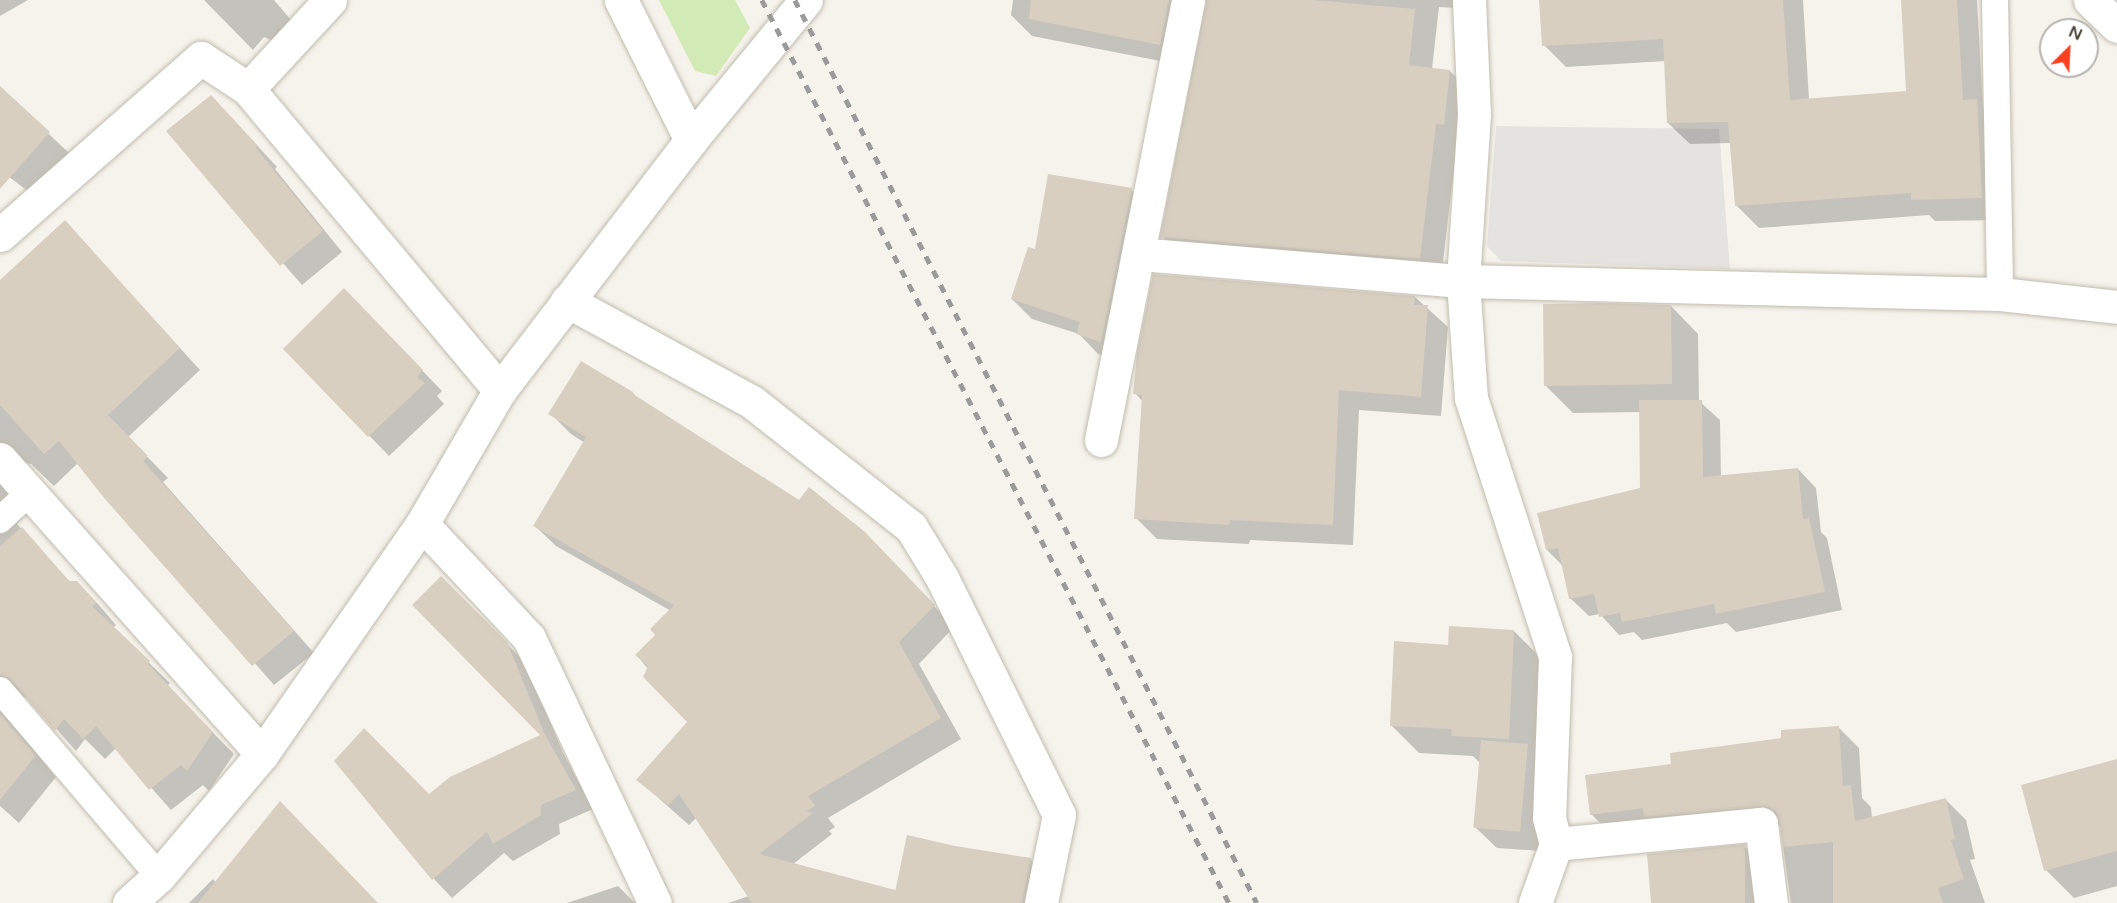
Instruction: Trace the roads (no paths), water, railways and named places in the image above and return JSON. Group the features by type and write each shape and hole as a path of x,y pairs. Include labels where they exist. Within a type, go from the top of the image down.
{"street":[{"path":"248,89 330,0"},
{"path":"621,0 691,140"},
{"path":"129,903 159,876 262,754 422,524 500,390 691,140 806,0"},
{"path":"1101,440 1188,0"},
{"path":"1469,0 1474,114 1463,281 1471,398 1555,657 1549,818 1556,844 1535,903"},
{"path":"2090,0 2117,26"},
{"path":"0,236 201,58 248,89 500,390"},
{"path":"1139,254 1463,281 2000,294 2117,307"},
{"path":"567,301 752,402 911,527 942,578 1059,815 1041,903"},
{"path":"0,459 262,754"},
{"path":"422,524 529,638 655,903"},
{"path":"1556,844 1761,824 1771,903"}],"lane":[{"path":"1995,0 2000,294"},
{"path":"0,520 29,493"},
{"path":"0,690 159,876"}],"railway":[{"path":"762,0 1229,903"},
{"path":"795,0 1257,903"}]}
